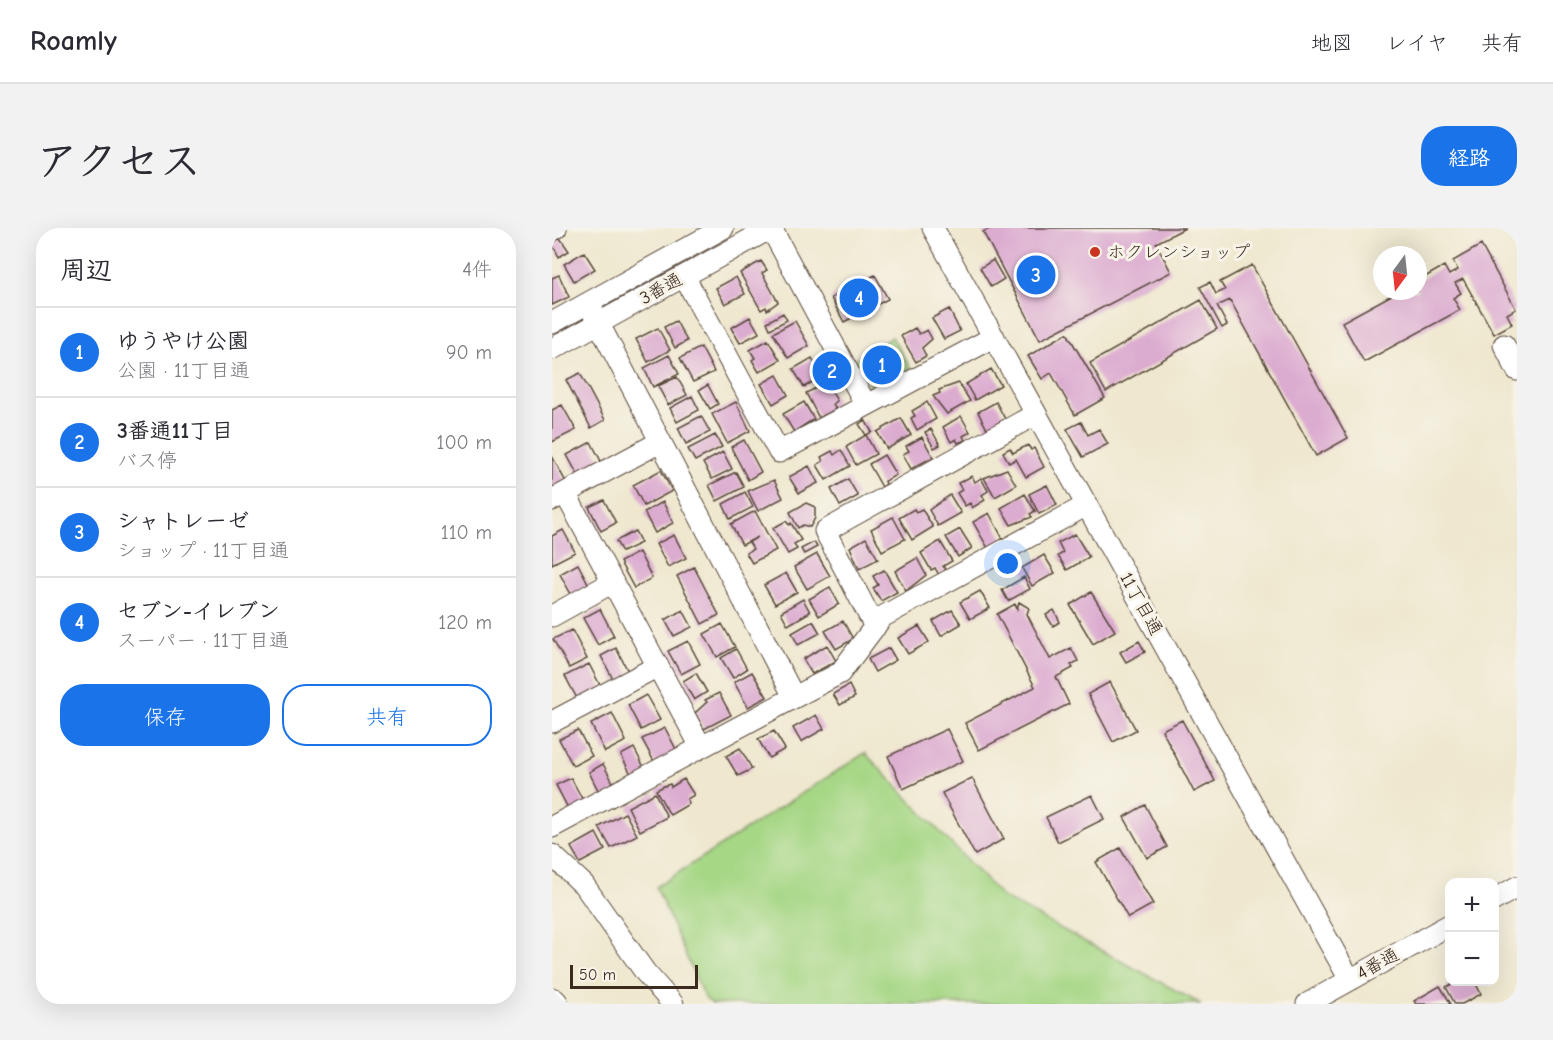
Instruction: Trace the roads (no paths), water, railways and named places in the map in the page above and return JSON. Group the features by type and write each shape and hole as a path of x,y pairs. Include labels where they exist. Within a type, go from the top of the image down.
{"street":[{"name":"3番通","path":"552,322 723,228"},
{"name":"3番通","path":"552,349 771,228"},
{"path":"771,228 866,405"},
{"name":"11丁目通","path":"933,228 1350,980"},
{"path":"684,276 779,452 994,337"},
{"path":"588,303 794,697"},
{"path":"1504,345 1517,370"},
{"path":"875,627 825,531 1036,414"},
{"path":"660,442 558,496 613,582 701,747"},
{"path":"552,827 840,673 882,618 1086,505"},
{"path":"552,616 613,582"},
{"path":"552,722 658,666"},
{"path":"552,855 584,885 645,972 673,1004"},
{"path":"1499,897 1517,887"},
{"name":"4番通","path":"1307,1004 1445,927"}],"place":[{"name":"ホクレンショップ","path":"1095,252"},
{"name":"シャトレーゼ","path":"1036,275"},
{"name":"セブン-イレブン","path":"859,298"},
{"name":"ゆうやけ公園","path":"882,365"},
{"name":"3番通11丁目","path":"832,371"}]}
